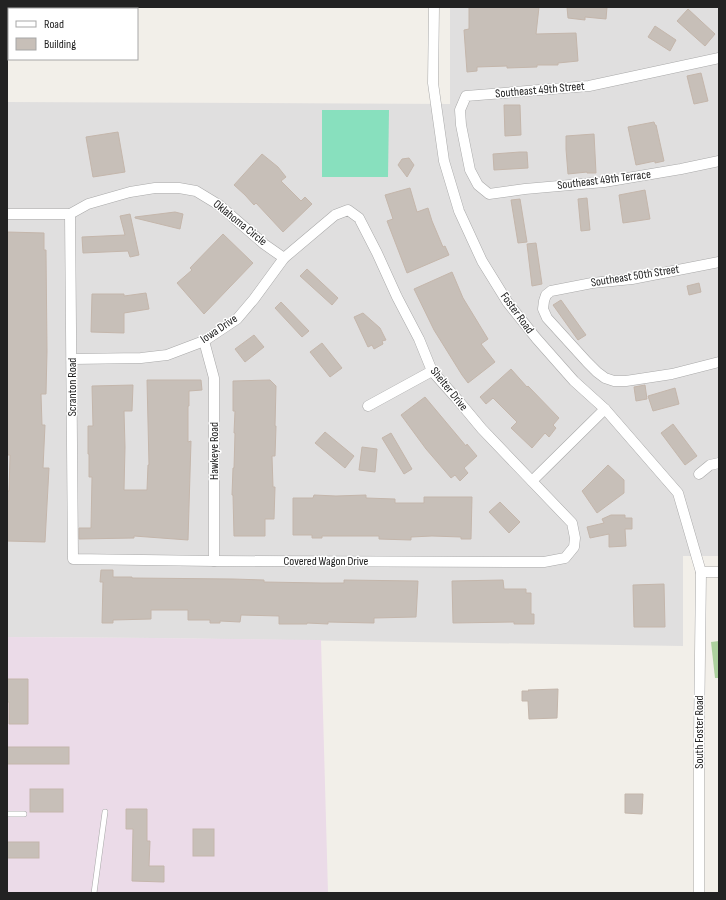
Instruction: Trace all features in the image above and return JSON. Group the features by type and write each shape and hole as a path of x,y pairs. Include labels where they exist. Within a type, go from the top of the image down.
{"street":[{"name":"Foster Road","path":"434,7 433,83 444,161 458,212 482,260 508,303 536,338 574,381 606,409 678,493 701,572"},
{"name":"Southeast 49th Street","path":"489,194 478,185 470,170 461,125 460,110 466,96 589,86 719,58"},
{"name":"Southeast 49th Terrace","path":"489,194 525,189 604,182 719,161"},
{"name":"Oklahoma Circle","path":"7,214 70,214 88,204 130,192 155,188 179,188 196,191 219,205 264,244 284,258"},
{"name":"Iowa Drive","path":"72,359 141,358 167,355 204,342 237,319 254,299 284,258 335,215 348,210"},
{"name":"Shelter Drive","path":"348,210 359,218 377,253 396,297 419,339 432,371 482,429 572,523 575,538 574,547"},
{"name":"Scranton Road","path":"70,214 73,559"},
{"name":"Southeast 50th Street","path":"719,262 632,279 592,283 551,291 546,295 543,309 547,318 587,362 597,372 606,378 626,381 672,374 719,362"},
{"name":"Hawkeye Road","path":"204,342 214,378 214,561"},
{"path":"368,406 432,371"},
{"path":"532,481 606,409"},
{"path":"699,474 710,465 719,463"},
{"name":"Covered Wagon Drive","path":"73,559 544,562 565,558 574,547"},
{"path":"701,572 719,572"},
{"name":"South Foster Road","path":"699,893 701,572"}],"lane":[{"path":"94,893 105,812"},
{"path":"7,814 24,814"}],"shaded area":[{"path":"450,7 719,7 719,556 683,556 683,646 7,637 7,102 450,104"},
{"path":"7,637 321,640 328,893 7,893"}],"green space":[{"path":"322,110 389,110 388,177 322,177"},
{"path":"719,641 719,678 715,678 711,642"}],"building":[{"path":"469,7 539,7 536,34 576,33 578,61 558,63 558,65 537,65 537,67 477,67 477,71 467,72 464,30 469,29"},
{"path":"567,7 607,7 606,19 585,17 585,20 568,18"},
{"path":"688,9 715,34 705,46 677,21"},
{"path":"655,26 676,40 670,51 648,37"},
{"path":"701,73 708,101 694,104 687,76"},
{"path":"504,105 520,105 521,135 505,136"},
{"path":"654,122 664,161 655,163 655,161 636,165 628,127"},
{"path":"118,132 125,172 93,177 86,137"},
{"path":"594,134 596,173 587,172 568,174 566,136"},
{"path":"527,152 528,168 494,170 493,154"},
{"path":"262,154 278,167 286,177 281,181 301,201 305,197 312,204 283,232 256,203 254,205 234,185"},
{"path":"409,158 414,165 407,177 398,165 402,159"},
{"path":"410,188 417,212 428,208 443,247 445,246 449,255 407,273 387,221 393,219 385,195"},
{"path":"645,190 650,219 623,223 619,195"},
{"path":"587,198 590,230 581,231 578,199"},
{"path":"520,199 527,242 518,243 511,200"},
{"path":"175,212 183,214 180,229 135,218 135,217"},
{"path":"130,214 139,255 130,257 128,251 83,253 82,237 125,235 120,216"},
{"path":"7,232 44,233 44,250 46,250 47,351 46,394 41,394 42,425 45,425 43,468 49,468 45,542 7,541 7,491 9,491 10,455 7,455"},
{"path":"223,234 253,263 204,314 177,283 192,270 190,268"},
{"path":"536,243 542,284 532,286 527,244"},
{"path":"307,269 338,298 332,305 300,276"},
{"path":"452,272 463,298 488,339 481,344 495,362 468,383 434,330 414,289"},
{"path":"699,283 701,292 689,295 687,286"},
{"path":"146,293 149,309 124,313 124,333 91,332 92,294 124,294 124,296"},
{"path":"561,300 586,335 578,340 553,305"},
{"path":"281,302 309,331 302,337 275,308"},
{"path":"363,313 380,328 386,340 382,341 383,344 374,349 372,345 368,347 354,317"},
{"path":"254,335 264,347 245,362 235,349"},
{"path":"322,343 342,368 330,377 310,352"},
{"path":"511,369 559,418 553,425 556,428 549,437 545,433 532,448 511,428 517,422 493,398 486,404 480,397"},
{"path":"147,380 201,380 202,390 189,391 188,442 191,441 188,540 134,536 134,538 79,539 79,528 91,528 92,477 89,477 88,426 93,426 92,386 133,385 132,411 124,411 124,490 147,490 149,465"},
{"path":"270,380 276,386 275,456 272,456 273,487 275,487 274,519 265,519 265,536 234,536 232,495 235,411 233,411 233,381"},
{"path":"645,385 647,399 636,401 634,387"},
{"path":"675,388 679,404 653,411 648,396"},
{"path":"425,397 466,446 467,444 477,456 464,468 468,473 460,481 455,475 451,478 426,449 401,415"},
{"path":"673,424 697,456 685,465 661,433"},
{"path":"325,432 354,456 345,468 315,443"},
{"path":"391,433 412,469 404,474 382,438"},
{"path":"362,447 377,449 375,472 359,470"},
{"path":"608,465 624,480 624,493 597,513 582,491"},
{"path":"314,495 366,495 366,498 395,499 395,503 424,503 424,497 472,497 471,539 461,539 461,537 432,536 411,537 411,540 379,539 379,536 322,536 322,538 312,538 312,535 293,535 293,498 313,498"},
{"path":"500,502 520,522 509,533 489,512"},
{"path":"611,515 625,515 625,518 632,518 632,529 625,529 626,546 609,547 609,534 590,538 587,527 604,523 602,519"},
{"path":"101,570 113,570 113,577 132,578 233,579 264,580 264,582 321,583 344,583 344,580 418,581 416,617 374,618 374,623 328,622 328,624 279,624 279,616 241,615 240,622 220,621 220,623 210,623 210,620 188,620 188,610 151,610 151,619 113,620 113,623 102,623 103,582 100,582"},
{"path":"503,580 504,589 526,589 526,593 531,593 531,614 534,614 534,624 514,624 514,622 453,623 452,581"},
{"path":"664,584 665,627 634,627 633,585"},
{"path":"7,679 28,679 28,724 9,724"},
{"path":"558,689 557,718 529,719 528,701 522,701 522,691"},
{"path":"7,747 69,747 69,764 7,764"},
{"path":"30,789 63,789 63,812 30,812"},
{"path":"625,794 643,794 642,814 625,813"},
{"path":"126,809 147,809 147,841 150,841 149,866 164,866 164,882 132,881 133,829 126,829"},
{"path":"193,829 214,829 214,856 193,856"},
{"path":"7,842 39,842 39,858 7,858"}]}
